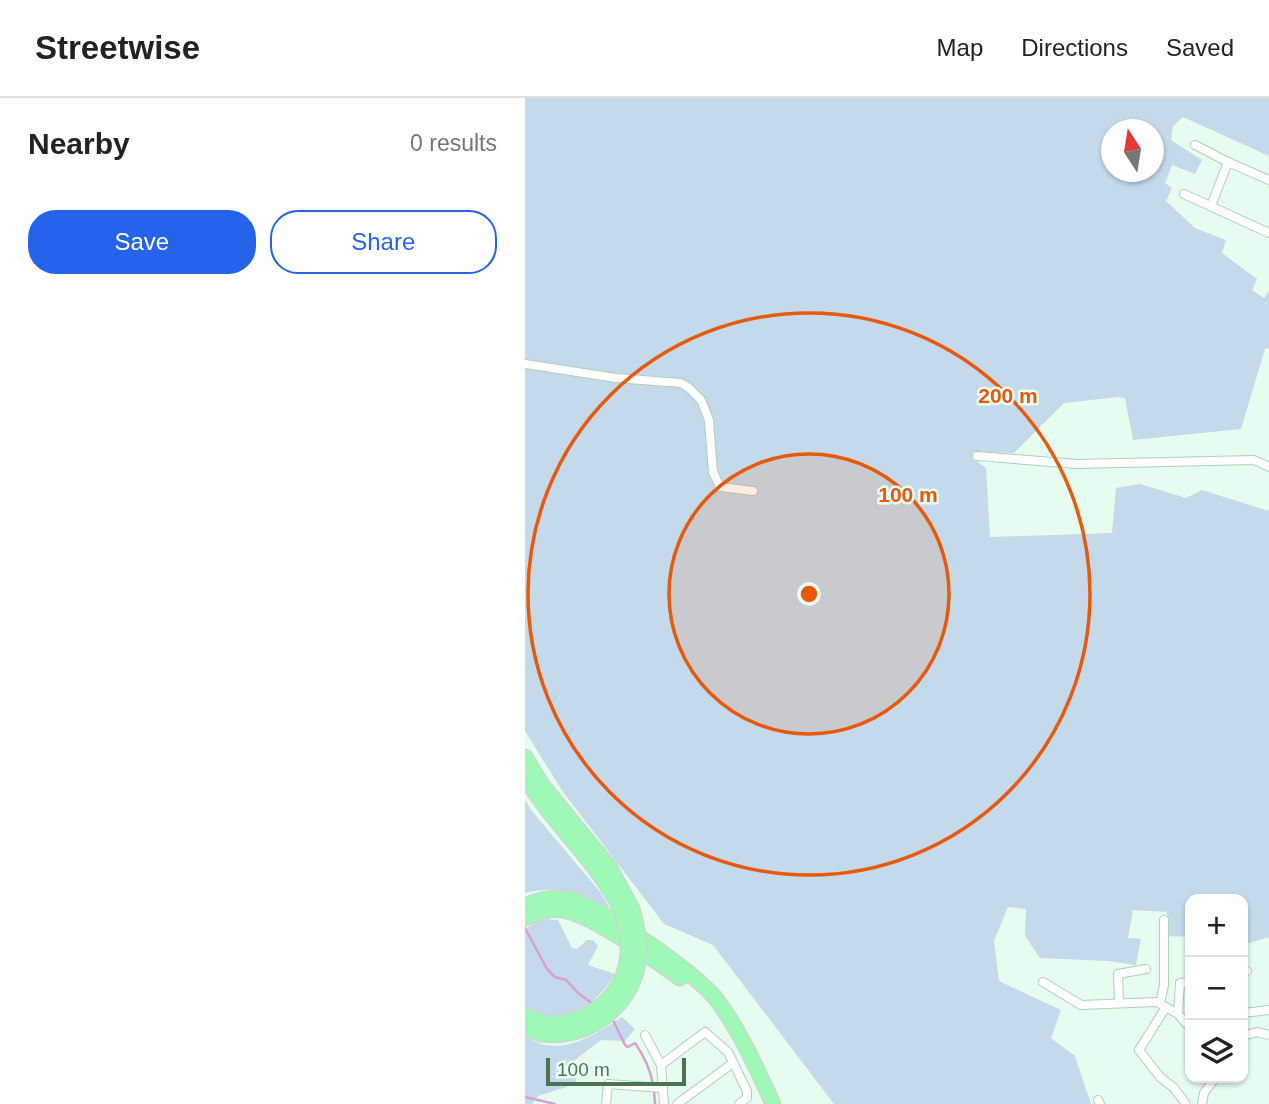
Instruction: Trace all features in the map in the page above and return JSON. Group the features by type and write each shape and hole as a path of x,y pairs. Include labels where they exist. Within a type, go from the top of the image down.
{"highway":[{"path":"525,757 542,785 610,868 627,911 629,945 627,962 615,990 606,1002 585,1017 543,1029 525,1027"},
{"path":"525,777 542,803 591,861 627,911"},
{"path":"525,906 547,905 573,913 599,925 679,977 729,1020 773,1104"},
{"path":"525,918 547,905"},
{"path":"525,1015 543,1029"}],"street":[{"path":"1195,145 1269,180"},
{"path":"1211,206 1228,162"},
{"path":"1184,194 1269,233"},
{"path":"525,363 604,377 681,383 701,400 709,420 713,472 720,487 753,491"},
{"path":"977,456 1077,464 1254,460 1269,467"},
{"path":"1164,920 1163,1005 1139,1050 1186,1104"},
{"path":"1119,1002 1118,974 1146,969"},
{"path":"1044,982 1081,1005 1119,1002 1163,1005 1183,1017"},
{"path":"1183,1017 1180,983 1185,982"},
{"path":"1248,1012 1269,1010"},
{"path":"1248,1034 1257,1031 1269,1035"},
{"path":"664,1104 656,1087 661,1065 705,1032 728,1052 747,1091 747,1098 739,1104"},
{"path":"645,1035 661,1065"},
{"path":"677,1104 733,1063"},
{"path":"1202,1104 1204,1093 1211,1083"},
{"path":"606,1104 608,1084 656,1087"}],"shaded area":[{"path":"525,98 1269,98 1269,156 1183,117 1173,126 1171,140 1202,160 1195,174 1172,165 1165,183 1172,188 1166,201 1195,228 1226,240 1222,253 1257,279 1252,290 1264,298 1269,291 1269,348 1265,349 1241,429 1133,440 1125,398 1118,397 1064,403 1014,453 973,452 974,459 986,468 990,537 1112,533 1116,488 1140,484 1186,498 1202,490 1269,511 1269,937 1248,943 1248,894 1185,894 1185,937 1168,936 1167,912 1133,910 1128,938 1141,939 1136,965 1040,958 1025,936 1026,909 1008,907 994,941 999,981 1061,1010 1051,1038 1075,1056 1091,1104 834,1104 713,945 664,924 563,792 525,731"},
{"path":"525,799 531,810 601,893 610,909 560,890 525,893"},
{"path":"547,919 558,920 572,948 577,949 587,940 593,940 598,946 588,965 615,974 588,1005 564,1015 538,1013 525,1006 525,929"},
{"path":"622,1017 635,1029 625,1041 601,1040 575,1060 576,1084 538,1096 532,1104 525,1104 525,1036 545,1045 566,1045 586,1038"}],"waterway":[{"path":"525,928 547,969 555,977 566,980 593,1004"},
{"path":"612,1018 625,1045 628,1047 635,1043 644,1057 653,1084"},
{"path":"654,1091 655,1104"},
{"path":"525,1097 555,1104"}]}
